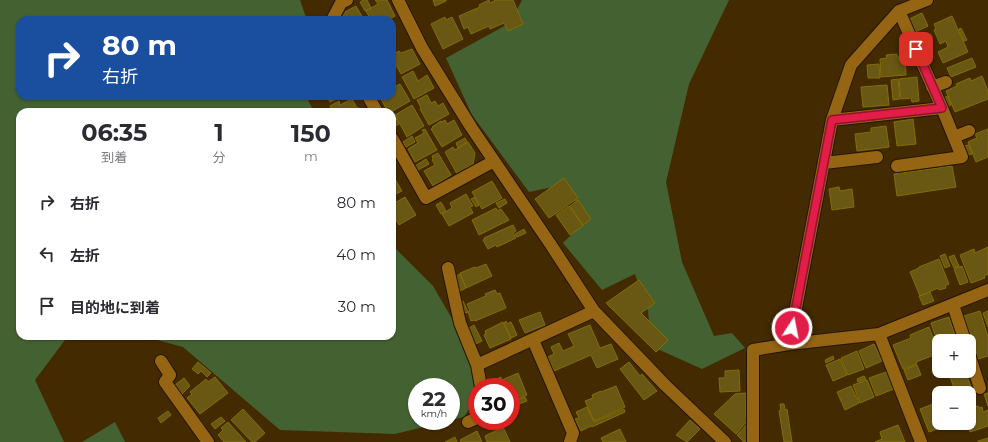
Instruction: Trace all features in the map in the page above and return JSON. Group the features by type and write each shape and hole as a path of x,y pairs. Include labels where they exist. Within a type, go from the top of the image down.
{"street":[{"path":"334,16 341,3 347,0"},
{"path":"789,344 832,120 851,65 899,11 926,0"},
{"path":"402,2 422,48 471,128 594,311 665,385 725,442"},
{"path":"897,166 962,157 899,11"},
{"path":"932,87 946,82"},
{"path":"832,120 942,108"},
{"path":"954,137 969,130"},
{"path":"396,145 426,198 494,161"},
{"path":"824,163 877,157"},
{"path":"448,268 460,323 477,365 479,378"},
{"path":"754,442 753,350 789,344 879,334 988,290"},
{"path":"953,305 963,334"},
{"path":"477,365 594,311"},
{"path":"879,334 921,442"},
{"path":"533,340 574,433 570,442"},
{"path":"161,361 170,375 165,382 208,442"},
{"path":"976,376 980,388"}],"green space":[{"path":"0,0 300,0 306,16 16,16 16,100 308,100 312,108 16,108 16,340 65,340 35,380 64,442 0,442"},
{"path":"522,0 729,0 689,84 666,182 682,262 714,336 732,333 745,348 702,369 651,346 648,311 635,274 602,290 563,243 585,221 567,184 529,192 472,115 446,58 510,23"},
{"path":"396,249 433,286 476,360 476,378 468,378 468,411 464,417 460,418 460,378 408,378 408,430 411,430 395,434 280,430 183,347 157,340 396,340"},
{"path":"115,422 125,442 82,442"}],"building":[{"path":"367,0 371,8 365,11 360,2"},
{"path":"375,0 387,0 395,16 369,16 366,11 378,4"},
{"path":"433,0 446,0 446,1 435,6"},
{"path":"489,0 490,3 496,0 513,0 523,24 508,31 504,23 490,29 489,26 471,34 468,27 464,29 459,16 480,7 479,5"},
{"path":"356,6 362,16 343,16 345,12"},
{"path":"922,13 928,26 915,32 909,19"},
{"path":"952,16 968,52 943,63 938,52 948,47 946,41 940,44 934,30 936,29 934,24"},
{"path":"445,17 446,20 452,17 463,39 443,49 431,24"},
{"path":"961,28 967,40 964,41 959,29"},
{"path":"412,49 420,64 401,74 396,65 396,53 399,51 401,53"},
{"path":"897,54 897,57 905,57 906,75 881,77 880,59 887,58 886,55"},
{"path":"972,58 976,67 951,77 947,68"},
{"path":"879,64 880,78 868,78 867,65"},
{"path":"413,71 418,81 427,75 434,88 414,99 402,77"},
{"path":"982,76 988,91 988,99 955,112 946,91 957,86 956,84 970,78 971,81"},
{"path":"917,77 919,101 912,102 911,98 901,99 899,79"},
{"path":"898,79 900,99 893,100 891,80"},
{"path":"400,84 410,101 396,109 386,108 382,100 396,100 396,86"},
{"path":"887,85 889,105 863,107 861,87"},
{"path":"427,95 431,103 435,101 438,106 443,103 449,114 429,125 417,100"},
{"path":"948,96 951,105 946,107 943,98"},
{"path":"353,100 357,108 331,108 330,106 339,101 340,105"},
{"path":"412,105 424,126 407,137 396,114"},
{"path":"396,119 399,124 396,126"},
{"path":"913,119 916,144 897,146 894,122"},
{"path":"445,120 447,124 454,120 462,135 442,147 431,129 441,121 442,122"},
{"path":"886,126 889,147 857,151 855,134 871,132 871,128"},
{"path":"425,129 437,150 415,162 408,149 418,143 415,138 424,133 422,130"},
{"path":"988,129 988,157 976,162 968,142 977,138 975,134"},
{"path":"412,136 415,142 406,147 403,142"},
{"path":"465,138 467,142 458,148 456,143"},
{"path":"468,142 475,153 473,164 457,174 445,152 453,147 455,150"},
{"path":"969,145 972,154 968,155 964,146"},
{"path":"438,153 451,175 433,186 424,171 435,165 432,160 432,156"},
{"path":"426,159 429,164 418,170 415,166"},
{"path":"952,166 956,187 897,196 894,174"},
{"path":"564,178 578,198 549,218 535,199"},
{"path":"396,181 402,191 396,194"},
{"path":"492,181 502,198 482,209 472,192"},
{"path":"839,187 840,191 852,189 854,207 832,210 829,189"},
{"path":"466,194 473,206 470,207 473,213 449,226 442,214 452,208 450,203"},
{"path":"405,197 416,215 399,225 396,220 396,202"},
{"path":"475,197 479,205 476,207 471,199"},
{"path":"505,199 507,203 499,208 496,203"},
{"path":"578,200 591,219 583,225 570,206"},
{"path":"441,202 446,211 441,214 436,205"},
{"path":"569,206 583,226 570,235 556,215"},
{"path":"496,208 497,211 501,209 509,220 479,235 472,220"},
{"path":"513,225 516,231 513,233 516,238 497,247 496,245 488,249 483,240 485,239 484,238"},
{"path":"524,229 526,233 517,237 515,234"},
{"path":"988,247 988,274 984,276 985,278 971,283 960,255 974,249 975,253"},
{"path":"945,254 950,266 945,268 940,256"},
{"path":"954,255 959,266 954,268 949,257"},
{"path":"939,259 949,284 945,286 946,288 939,290 938,288 920,296 910,272"},
{"path":"486,264 492,276 466,288 460,273"},
{"path":"962,266 968,282 960,285 954,269"},
{"path":"460,274 466,288 460,291 454,277"},
{"path":"639,280 655,303 641,313 668,340 656,352 606,303"},
{"path":"495,290 497,294 500,293 506,308 475,321 471,321 468,312 470,311 467,304 486,296 485,294"},
{"path":"930,292 934,301 923,305 919,296"},
{"path":"463,301 468,312 462,314 457,303"},
{"path":"980,311 988,337 988,356 978,359 976,353 976,334 970,334 964,316"},
{"path":"988,311 988,327 983,313"},
{"path":"540,312 545,325 525,333 519,320"},
{"path":"949,317 955,334 935,334 931,323"},
{"path":"506,321 507,324 511,322 517,335 511,338 504,323"},
{"path":"503,322 511,339 490,348 484,335 486,334 485,331"},
{"path":"474,325 482,341 476,344 469,328"},
{"path":"590,325 600,348 611,344 618,359 597,368 591,355 554,371 548,357 554,354 551,347 559,343 563,351 574,346 568,334"},
{"path":"929,327 932,335 932,356 916,362 917,364 903,369 893,345 911,338 910,335"},
{"path":"874,344 882,361 866,368 859,351"},
{"path":"857,351 864,369 848,375 841,358"},
{"path":"833,356 834,359 826,363 825,360"},
{"path":"840,359 847,375 833,381 826,365"},
{"path":"198,362 211,373 207,377 201,371 198,374 192,369"},
{"path":"629,362 640,376 642,374 657,391 644,400 620,369"},
{"path":"917,365 921,375 908,380 904,370"},
{"path":"739,370 740,391 720,392 719,378 725,378 725,371"},
{"path":"886,372 894,389 876,396 869,378"},
{"path":"518,373 527,395 520,398 520,378 507,378"},
{"path":"864,376 866,379 858,382 857,379"},
{"path":"215,377 228,393 200,414 187,398 192,394 190,392 206,379 208,382"},
{"path":"184,378 190,386 182,394 175,385"},
{"path":"950,378 968,378 971,386 953,386"},
{"path":"867,380 874,397 860,403 853,385"},
{"path":"616,386 625,407 594,421 585,401 593,398 592,395"},
{"path":"851,386 859,403 845,410 837,392"},
{"path":"746,393 746,418 748,420 736,434 714,414 735,394"},
{"path":"988,393 988,406 984,394"},
{"path":"525,397 527,401 520,404 520,399"},
{"path":"780,404 784,404 785,410 787,409 792,442 784,442 779,411 781,410"},
{"path":"932,404 932,430 934,430 929,432 920,409"},
{"path":"976,406 978,406 979,408 982,407 983,412 988,410 988,426 976,430"},
{"path":"587,407 594,422 624,409 625,412 581,431 575,419 579,418 576,412"},
{"path":"243,409 265,433 255,442 252,442 231,420"},
{"path":"168,411 171,415 161,423 158,418"},
{"path":"221,417 225,421 215,429 211,424"},
{"path":"690,420 700,429 687,442 676,435"},
{"path":"228,422 246,442 224,442 218,435 223,430 221,428"},
{"path":"749,422 749,442 744,442 737,435"},
{"path":"898,425 905,442 875,442 882,439 880,432"},
{"path":"620,429 626,442 603,442 601,438"},
{"path":"497,430 504,430 510,442 487,442 485,436"},
{"path":"477,431 482,442 461,442 460,440"},
{"path":"455,437 457,442 445,442"},
{"path":"988,438 988,442 978,442 978,441"}],"route":[{"path":"792,328 832,120 942,108 916,49"}]}
